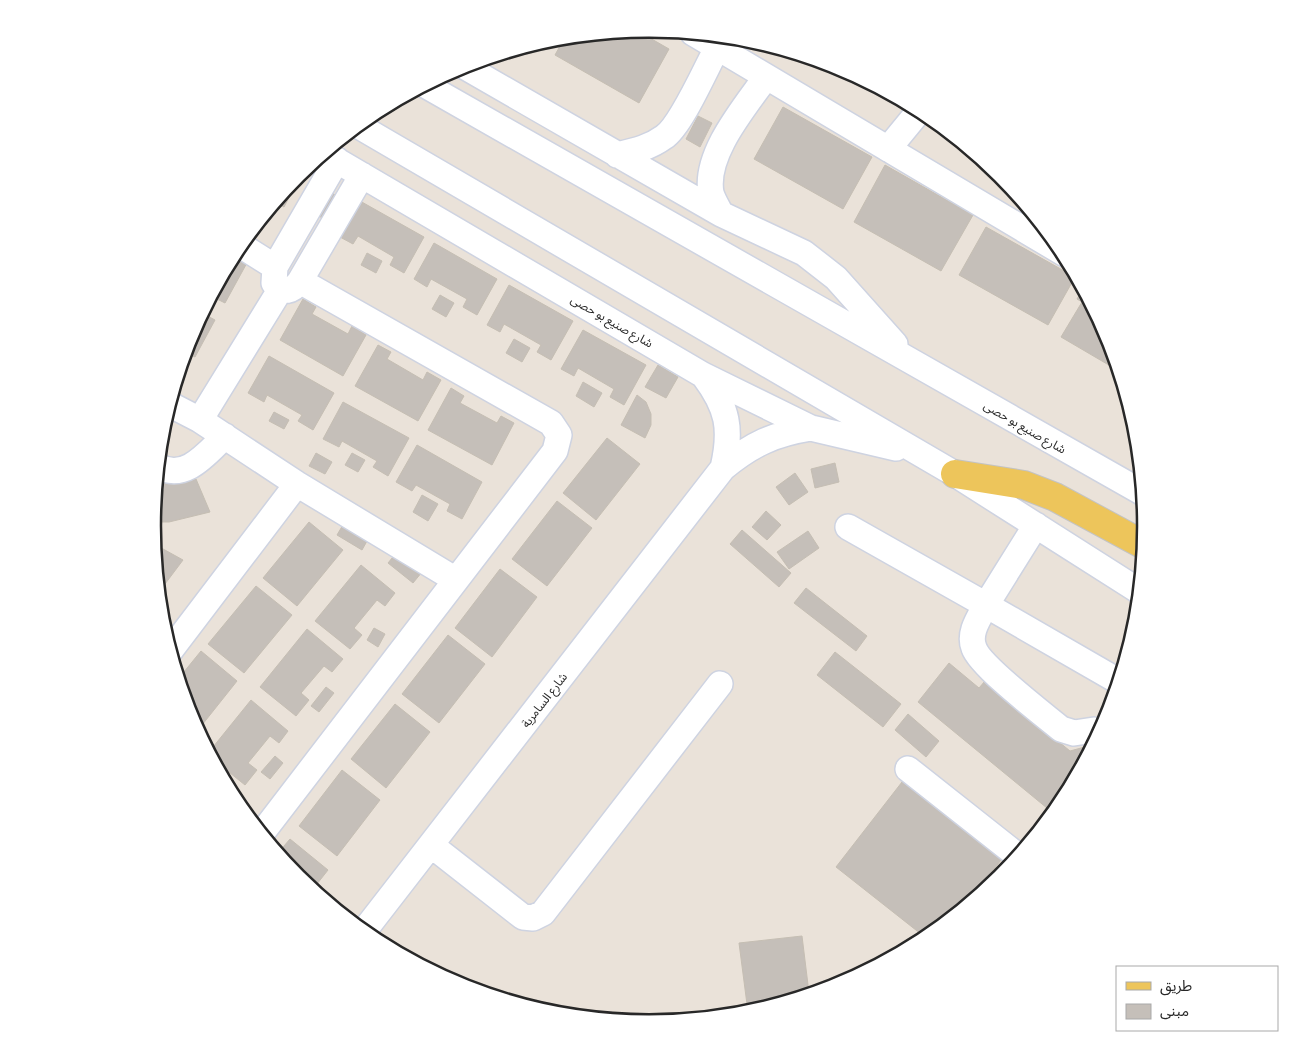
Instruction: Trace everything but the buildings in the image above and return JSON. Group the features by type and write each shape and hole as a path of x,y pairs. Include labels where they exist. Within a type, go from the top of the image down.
{"main road":[{"path":"955,474 1024,485 1055,497 1137,541"}],"street":[{"path":"706,41 1047,244"},
{"path":"617,155 643,150 666,136 678,119 717,48"},
{"name":"شارع صنيع بو حصى","path":"471,71 720,214 790,246 818,263 836,278 908,359"},
{"path":"720,214 711,193 712,168 723,142 766,77"},
{"name":"شارع صنيع بو حصى","path":"432,89 1136,489"},
{"path":"888,149 915,117"},
{"name":"شارع صنيع بو حصى","path":"364,129 955,474 1133,587"},
{"path":"285,279 330,157"},
{"name":"شارع صنيع بو حصى","path":"330,157 703,375 812,428 848,438 916,451"},
{"path":"200,420 285,279 362,175"},
{"path":"246,250 285,279 551,422 559,435 555,451 266,828"},
{"name":"شارع السامرية","path":"703,375 718,395 727,418 729,444 723,468"},
{"path":"176,408 200,420 297,484 456,580"},
{"name":"شارع السامرية","path":"369,925 723,468 742,453 762,441 784,432 812,428"},
{"path":"164,470 167,472 180,471 193,466 225,436"},
{"path":"176,643 297,484"},
{"path":"1036,525 972,631 974,648 986,664 1061,729 1074,733 1092,730"},
{"path":"848,527 1112,678"},
{"path":"431,845 523,917 533,918 543,913 720,684"},
{"path":"908,769 1012,851"}]}
